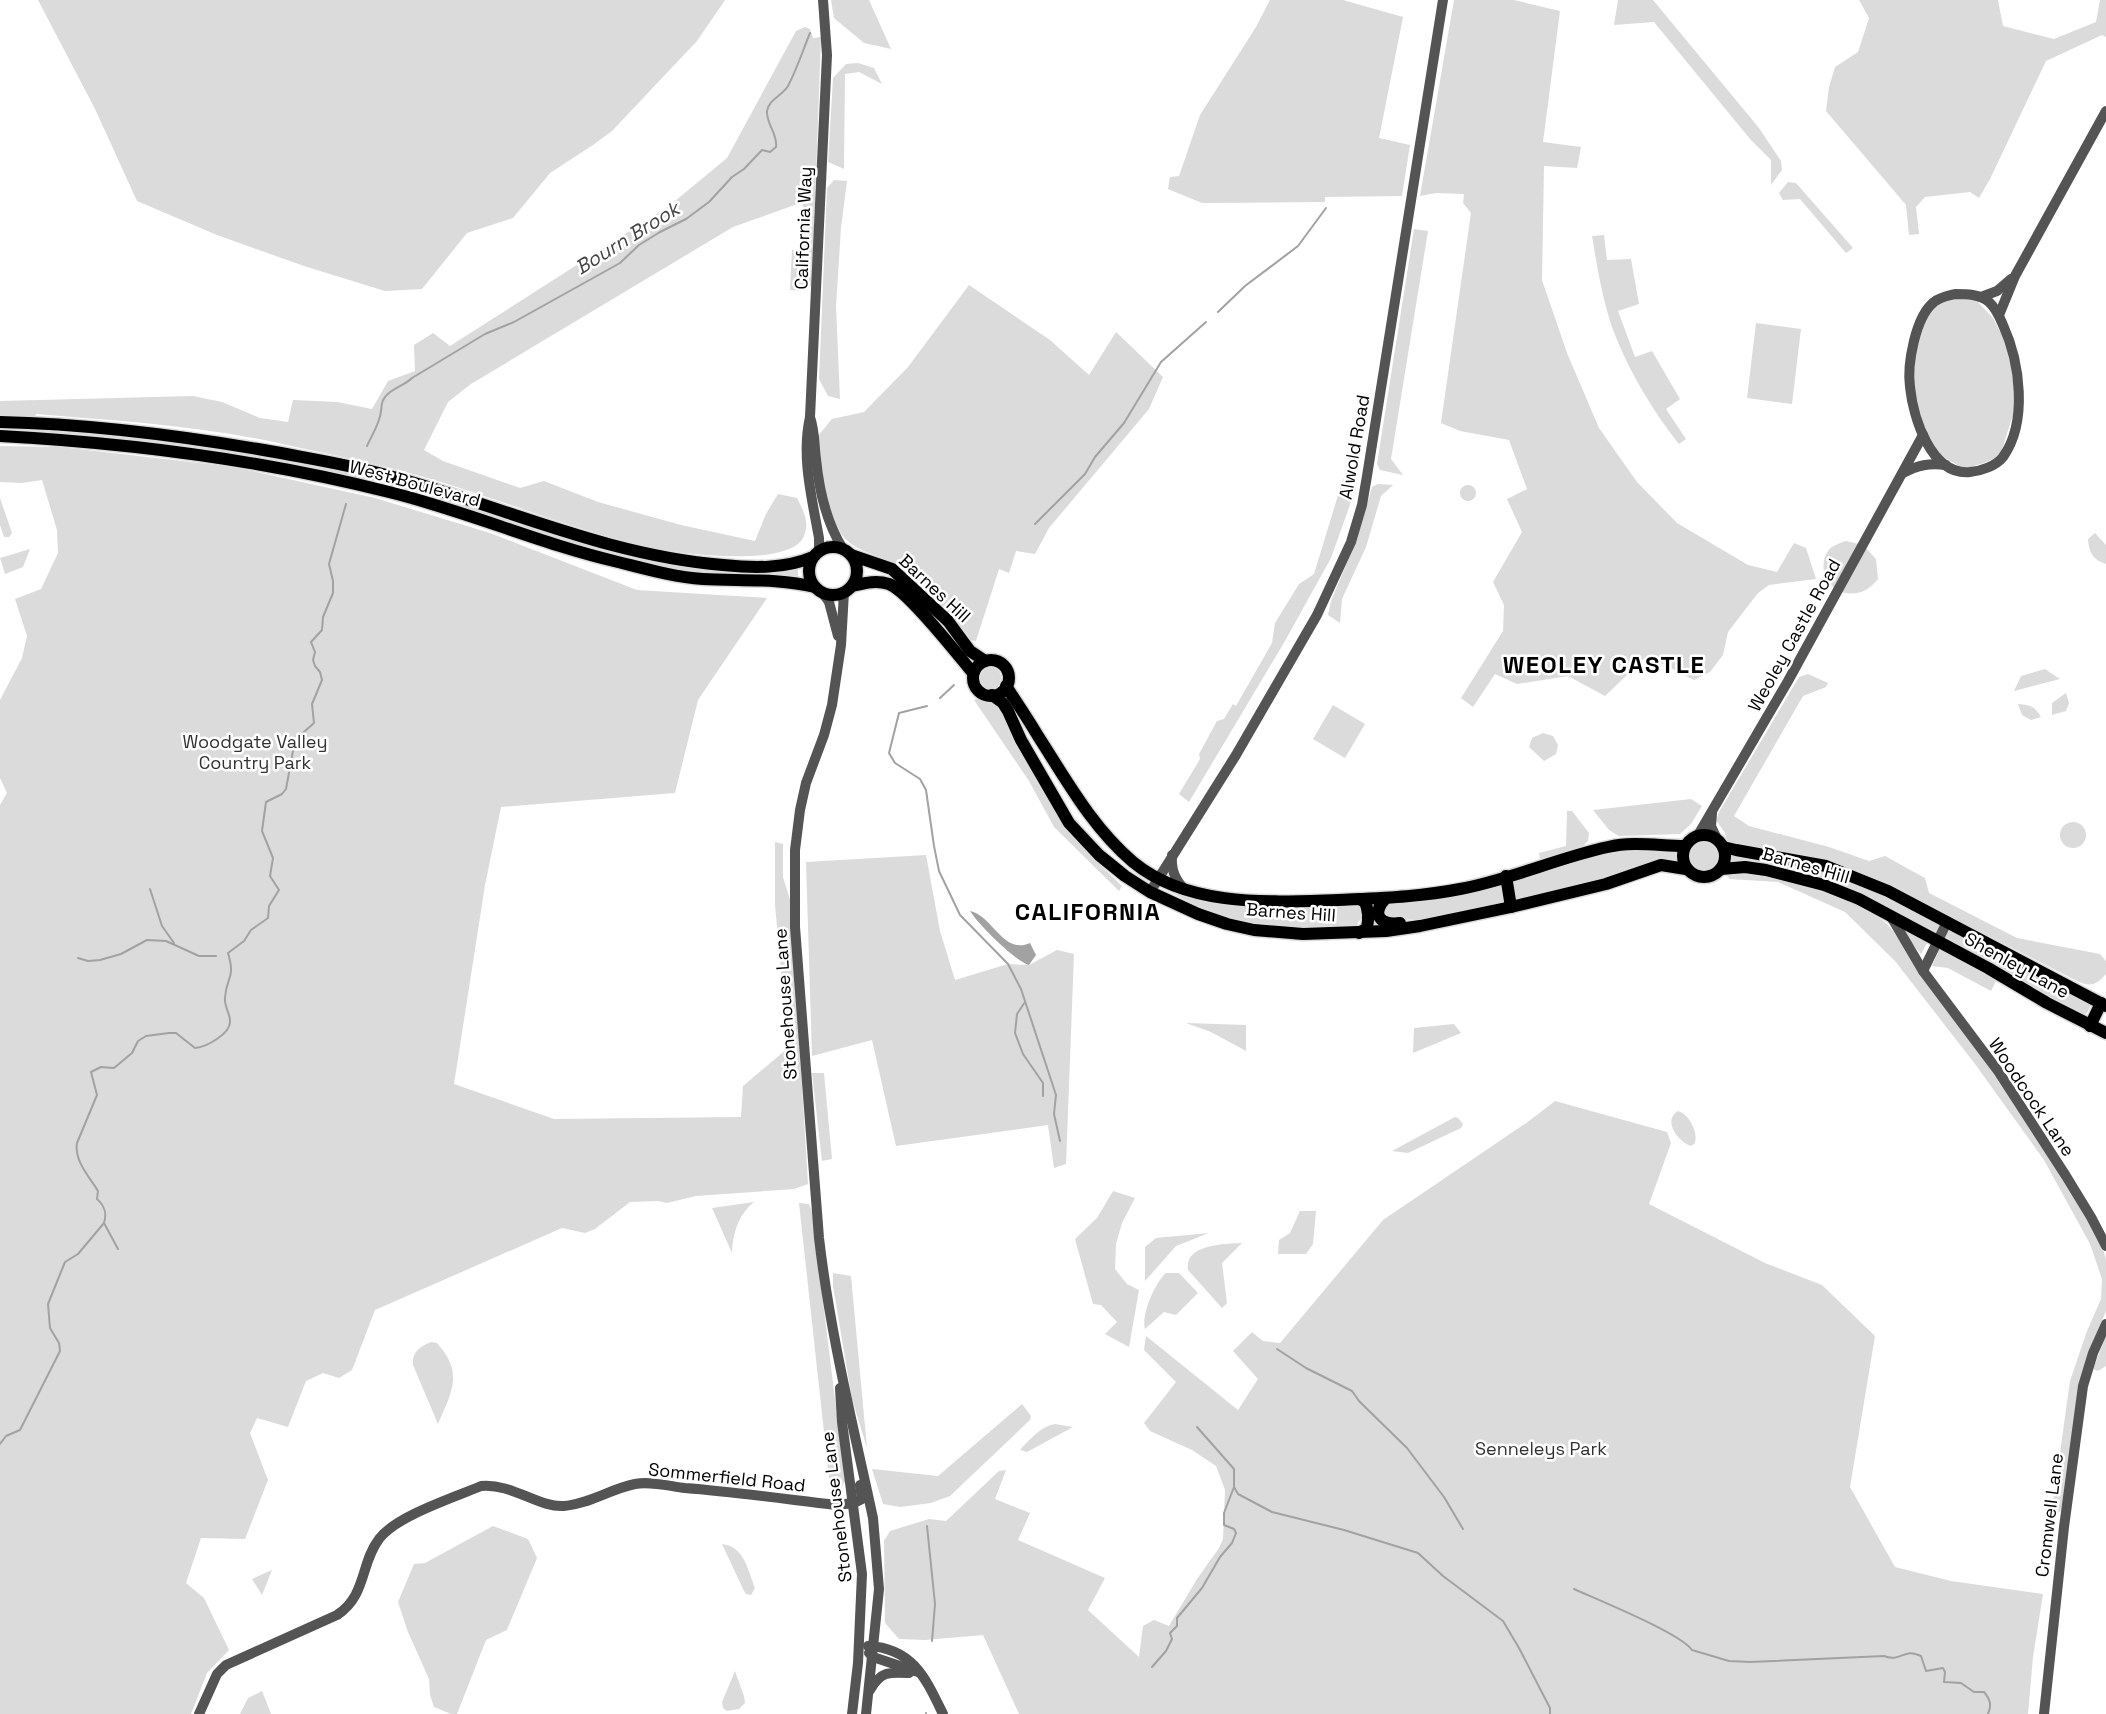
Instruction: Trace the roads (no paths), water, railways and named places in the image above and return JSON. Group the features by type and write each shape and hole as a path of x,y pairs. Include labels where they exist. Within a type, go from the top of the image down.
{"main road":[{"name":"West Boulevard","path":"0,422 61,424 146,432 321,460 386,475 578,536 658,557 745,567 787,565 816,554"},
{"name":"West Boulevard","path":"0,436 61,439 231,459 390,492 574,551 656,571 699,579 792,581 818,590"},
{"path":"831,547 847,552 857,570 848,589 833,595 818,590 809,573 816,554 831,547"},
{"name":"Barnes Hill","path":"847,552 892,569 948,621 970,651 986,661"},
{"name":"Barnes Hill","path":"848,589 877,581 897,589 973,673"},
{"path":"994,660 1003,665 1008,675 1006,686 997,694 986,695 977,689 973,681 973,673 976,667 986,661 994,660"},
{"name":"Barnes Hill","path":"1006,686 1077,799 1103,832 1135,863 1158,878 1183,888 1224,898 1247,901 1407,897 1461,889 1608,847 1637,843 1685,846"},
{"name":"Barnes Hill","path":"992,695 1003,703 1008,711 1021,740 1069,823 1099,855 1150,892 1200,915 1227,924 1254,930 1303,933 1359,933 1420,926 1606,884 1661,866 1686,869"},
{"path":"1698,835 1720,843 1725,855 1721,868 1709,878 1694,875 1686,869 1683,861 1685,846 1698,835"},
{"name":"Barnes Hill","path":"1720,843 1736,850 1826,866 1912,903"},
{"name":"Barnes Hill","path":"1721,868 1745,867 1796,877 1833,888 1911,926"},
{"path":"1506,876 1511,907"},
{"path":"1386,898 1379,909 1378,916 1382,921 1390,925 1414,922 1420,926"},
{"path":"1359,899 1365,902 1369,921 1367,928 1359,933"},
{"name":"Shenley Lane","path":"1912,903 2104,1004"},
{"name":"Shenley Lane","path":"1911,926 2106,1033"},
{"path":"2090,1026 2104,1004"}],"street":[{"name":"California Way","path":"816,554 819,538 806,457 806,436 810,417 817,297 826,40 823,0"},
{"name":"Alwold Road","path":"1150,892 1236,755 1317,615 1351,542 1362,505 1367,476 1443,0"},
{"path":"1999,315 2015,276 2106,111"},
{"path":"1981,297 1997,291 2015,276"},
{"path":"1966,294 1981,297 1989,302 1999,315 2014,350 2019,382 2019,406 2011,439 2002,458 1982,470 1968,473 1946,465 1930,449 1915,415 1909,386 1910,363 1921,319 1935,301 1944,296 1966,294"},
{"name":"California Way","path":"810,417 815,432 816,459 826,511 835,536 847,552"},
{"name":"Weoley Castle Road","path":"1698,835 1788,681 1923,435"},
{"path":"1903,473 1920,465 1932,463 1946,465"},
{"name":"Stonehouse Lane","path":"848,589 827,725 806,783 800,810 795,860 796,946 825,1289 873,1518 876,1543 879,1589 866,1714"},
{"name":"Stonehouse Lane","path":"818,590 829,602 841,645"},
{"path":"1712,812 1711,826 1720,843"},
{"path":"1172,855 1171,866 1174,878 1183,888"},
{"name":"Woodcock Lane","path":"1890,915 1923,971 2004,1081 2066,1176 2106,1246"},
{"path":"1923,971 1947,922"},
{"name":"Cromwell Lane","path":"2043,1714 2083,1386 2093,1353 2106,1324"},
{"name":"Stonehouse Lane","path":"839,1364 842,1422 862,1574 859,1646 852,1714"},
{"path":"854,1503 862,1499 855,1434"},
{"name":"Sommerfield Road","path":"199,1714 210,1686 226,1665 337,1615 348,1607 356,1595 377,1541 393,1525 481,1486 504,1487 557,1506 586,1501 636,1484 704,1489 836,1505 854,1503"},
{"path":"859,1646 922,1673 944,1714"},
{"path":"869,1693 876,1680 882,1675 891,1672 922,1673"}],"waterway":[{"name":"Bourn Brook","path":"367,446 376,429 383,400 391,391 485,334 514,322 620,263 639,245 686,219 709,202 762,150 770,152 776,147 767,116 768,107 788,86 810,33"},
{"path":"1218,312 1245,286 1298,246 1326,208"},
{"path":"1035,524 1085,474 1095,457 1124,423 1161,362 1206,322"},
{"name":"Bourn Brook","path":"0,1444 6,1436 20,1430 60,1351 59,1343 50,1328 48,1304 65,1262 78,1254 105,1219 105,1210 97,1199 98,1191 83,1168 77,1150 77,1143 97,1095 91,1072 101,1067 114,1068 132,1053 138,1041 146,1036 176,1033 195,1048 217,1039 229,1026 230,1018 225,1001 231,973 228,953 244,941 251,930 268,918 269,906 279,890 270,876 273,858 262,831 266,802 282,794 286,789 295,740 314,723 312,704 322,680 313,660 315,652 311,642 322,630 323,617 333,593 329,564 346,504"},
{"path":"940,698 954,685"},
{"path":"927,706 899,713 889,753 895,763 920,779 926,790 939,871 960,915 1008,964 1021,989 1056,1095 1054,1114 1060,1141"},
{"path":"150,889 162,926 174,943"},
{"path":"78,958 88,961 100,960 121,954 147,940 166,941 199,956 216,956"},
{"path":"1025,1002 1017,1014 1015,1033 1023,1054 1043,1083 1043,1096"},
{"path":"104,1223 118,1249"},
{"path":"1277,1349 1306,1368 1352,1391 1359,1401 1407,1448 1444,1497 1463,1529"},
{"path":"1197,1427 1234,1469 1234,1487 1238,1494 1272,1512 1344,1530 1418,1553 1443,1576 1503,1621 1550,1708 1550,1714"},
{"path":"1152,1667 1166,1651 1172,1639 1170,1633 1177,1626 1177,1618 1202,1588 1220,1557 1232,1543 1236,1533 1234,1529 1224,1525 1224,1513 1234,1487"},
{"path":"927,1526 935,1604 932,1641"},
{"path":"1574,1589 1656,1626 1692,1650 1729,1661 1884,1656 1895,1658 1910,1653 1915,1654 1921,1656 1926,1671 1943,1668 1944,1682 1961,1683 1974,1692 1984,1692 1990,1702 1988,1714"}],"district":[{"name":"WEOLEY CASTLE","path":"1604,664"},
{"name":"CALIFORNIA","path":"1088,911"}],"park label":[{"name":"Woodgate Valley Country Park","path":"255,751"},
{"name":"Senneleys Park","path":"1541,1448"}]}
